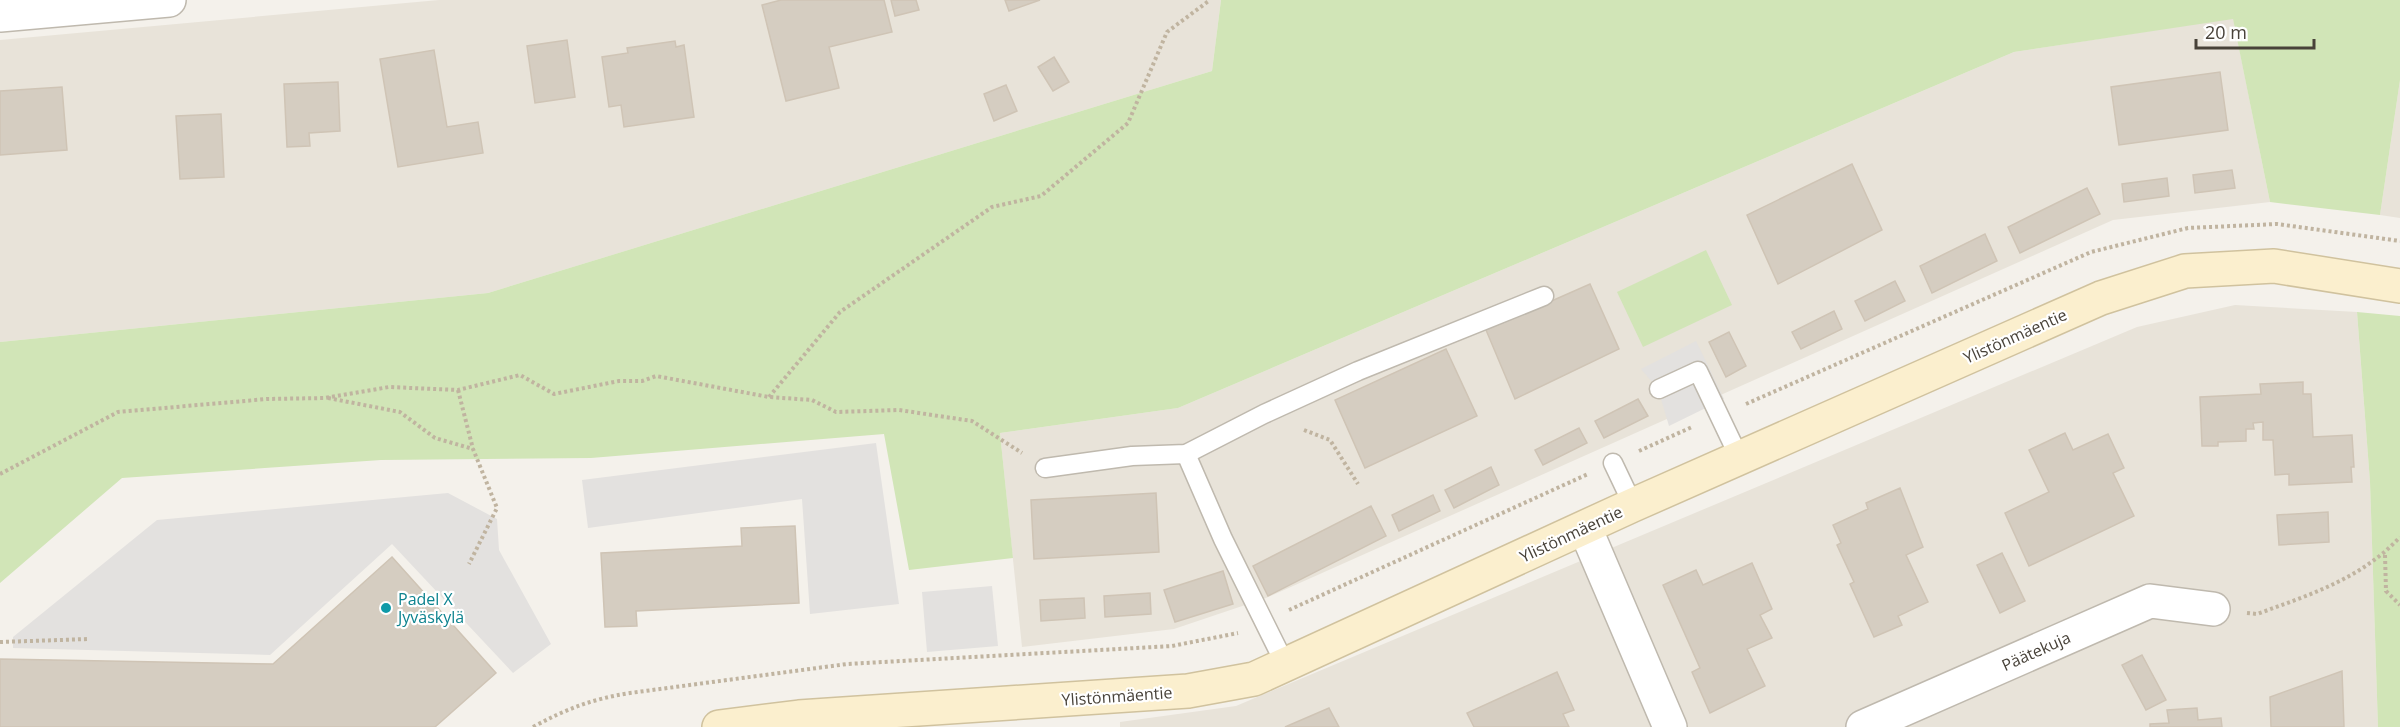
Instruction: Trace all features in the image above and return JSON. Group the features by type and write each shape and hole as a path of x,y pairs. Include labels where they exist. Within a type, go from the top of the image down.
{"street":[{"path":"0,15 169,0"},
{"name":"Ylistönmäentie","path":"719,727 1188,691 1254,679 1739,457 2101,298 2185,270 2274,266 2400,286"},
{"path":"1585,528 1670,727"},
{"name":"Päätekuja","path":"1863,727 2150,601 2213,609"}],"lane":[{"path":"1045,468 1131,456 1186,454 1264,414 1358,371 1544,296"},
{"path":"1659,389 1698,371 1739,457"},
{"path":"1186,454 1223,539 1285,664"},
{"path":"1613,463 1633,505"}],"path":[{"path":"769,397 840,312 992,207 1041,196 1128,123 1167,32 1210,0"},
{"path":"533,727 569,708 600,697 847,664 1172,646 1239,633 1718,416 2091,252 2188,228 2277,224 2400,241"},
{"path":"0,474 118,412 267,399 325,398 389,387 458,390 520,375 554,394 619,381 642,381 656,376 769,397 812,400 836,412 899,410 972,420 1045,468"},
{"path":"458,390 473,449 497,508 469,564"},
{"path":"325,398 400,412 435,438 473,449"},
{"path":"1264,414 1330,440 1358,484"},
{"path":"2213,609 2257,614 2340,583 2385,554 2400,537"},
{"path":"2385,554 2386,591 2400,605"},
{"path":"0,642 89,639"}],"shaded area":[{"path":"439,0 1221,0 1212,71 488,293 0,342 0,40"},
{"path":"2233,18 2270,202 2113,220 1266,598 1174,629 1022,647 1000,433 1178,408 2014,52"},
{"path":"2400,80 2400,218 2380,215"},
{"path":"2235,305 2357,312 2370,482 2378,727 1120,727 1120,722 1236,706 2137,327"},
{"path":"1696,341 1724,399 1669,426 1658,389 1641,369"},
{"path":"876,443 899,604 810,614 802,499 588,528 582,480"},
{"path":"448,493 497,519 499,550 551,644 513,673 392,544 270,655 13,648 13,637 157,520"},
{"path":"992,586 998,646 927,652 922,592"}],"green space":[{"path":"1221,0 2400,0 2400,80 2380,215 2270,202 2233,19 2014,52 1178,408 1000,433 1013,558 909,570 884,434 591,458 381,460 122,478 0,583 0,342 488,293 1212,71"},
{"path":"1706,250 1732,305 1643,347 1617,292"},
{"path":"2357,312 2400,316 2400,727 2378,727 2370,482"}],"building":[{"path":"781,0 884,0 892,32 829,47 839,88 786,101 762,5"},
{"path":"891,0 916,0 919,10 895,16"},
{"path":"1005,0 1040,0 1009,11"},
{"path":"567,40 575,97 535,103 527,46"},
{"path":"675,41 676,47 684,45 694,117 624,127 621,105 609,107 602,57 628,53 627,48"},
{"path":"434,50 447,127 478,122 483,153 398,167 380,59"},
{"path":"1054,57 1069,82 1053,91 1038,67"},
{"path":"2220,72 2228,130 2119,145 2111,87"},
{"path":"338,82 340,131 309,133 310,146 287,147 284,84"},
{"path":"1006,85 1017,111 994,121 984,94"},
{"path":"62,87 67,150 0,155 0,91"},
{"path":"221,114 224,177 180,179 176,116"},
{"path":"1852,164 1882,230 1778,284 1747,215"},
{"path":"2232,170 2235,188 2195,193 2193,175"},
{"path":"2167,178 2169,196 2124,202 2122,184"},
{"path":"2087,188 2100,214 2020,253 2008,227"},
{"path":"1985,234 1997,261 1932,293 1920,266"},
{"path":"1895,281 1905,301 1865,321 1855,301"},
{"path":"1590,284 1619,349 1515,399 1486,330"},
{"path":"1834,311 1842,329 1801,349 1792,332"},
{"path":"1729,332 1746,366 1726,377 1709,342"},
{"path":"1446,349 1477,416 1365,468 1335,400"},
{"path":"2303,382 2303,394 2311,394 2313,437 2352,435 2354,467 2351,467 2352,482 2289,485 2289,474 2275,475 2273,440 2263,440 2263,422 2253,423 2254,429 2246,429 2246,441 2218,442 2218,446 2202,446 2200,397 2261,394 2260,384"},
{"path":"1638,399 1648,416 1604,438 1595,421"},
{"path":"1579,428 1587,443 1543,465 1535,450"},
{"path":"2065,433 2073,450 2108,434 2124,468 2113,473 2134,516 2029,566 2005,513 2049,492 2029,450"},
{"path":"1491,467 1499,485 1454,508 1445,490"},
{"path":"1900,488 1923,547 1906,555 1928,602 1898,616 1902,625 1874,637 1850,584 1854,582 1837,545 1841,543 1833,525 1868,509 1866,503"},
{"path":"1156,493 1159,552 1034,559 1031,500"},
{"path":"1433,495 1440,511 1399,531 1392,515"},
{"path":"1371,506 1386,536 1268,596 1253,566"},
{"path":"2328,512 2329,542 2279,545 2277,515"},
{"path":"795,526 799,603 636,611 637,626 605,627 601,553 742,546 741,528"},
{"path":"2002,553 2025,601 2000,613 1977,565"},
{"name":"Padel X Jyväskylä","path":"392,557 496,673 435,727 0,727 0,659 273,664"},
{"path":"1752,563 1772,609 1760,615 1772,638 1747,649 1765,686 1710,713 1692,672 1700,668 1663,585 1696,570 1703,585"},
{"path":"1223,571 1233,604 1175,622 1164,590"},
{"path":"1150,593 1151,614 1105,617 1104,596"},
{"path":"1084,598 1085,618 1041,621 1040,600"},
{"path":"2142,655 2166,700 2146,710 2122,665"},
{"path":"2342,671 2344,727 2271,727 2270,697"},
{"path":"1557,672 1574,710 1563,714 1569,727 1474,727 1467,713"},
{"path":"1329,708 1339,727 1285,727"},
{"path":"2197,708 2198,720 2221,718 2222,727 2150,727 2150,724 2169,723 2167,710"}],"place":[{"name":"Padel X Jyväskylä","path":"386,608"}]}
